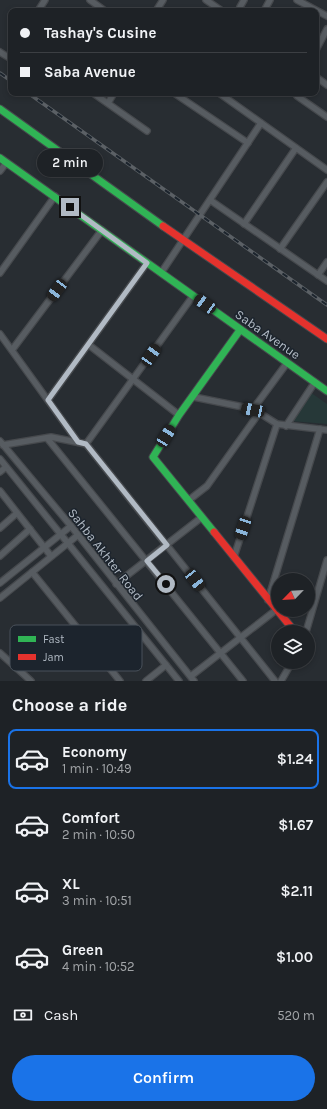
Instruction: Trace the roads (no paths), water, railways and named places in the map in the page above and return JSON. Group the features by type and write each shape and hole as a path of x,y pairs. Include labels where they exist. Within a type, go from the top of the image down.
{"street":[{"path":"90,0 99,8"},
{"path":"206,0 212,8"},
{"path":"240,7 244,0"},
{"path":"297,0 312,8"},
{"path":"319,44 327,29"},
{"path":"98,96 147,131"},
{"path":"108,103 112,96"},
{"path":"178,96 248,143"},
{"path":"224,96 327,170"},
{"path":"297,96 327,117"},
{"path":"0,108 327,339"},
{"path":"161,273 261,123"},
{"path":"244,224 296,148"},
{"path":"0,171 3,160"},
{"name":"Saba Avenue","path":"3,160 327,391"},
{"path":"280,249 327,182"},
{"path":"0,273 55,196"},
{"path":"210,200 327,281"},
{"path":"12,350 102,230"},
{"path":"318,275 327,262"},
{"path":"48,400 147,263"},
{"path":"86,444 193,296"},
{"path":"240,330 194,397 179,415 153,457 271,604"},
{"path":"0,334 78,442"},
{"path":"89,345 179,415"},
{"path":"253,410 287,362"},
{"path":"286,426 315,382"},
{"path":"194,397 253,410 277,424 327,430"},
{"path":"189,500 207,486 259,413"},
{"path":"234,557 277,424"},
{"path":"268,600 320,429"},
{"path":"47,438 243,681"},
{"path":"1,443 47,438 86,444 275,681"},
{"name":"Sahba Akhter Road","path":"1,443 71,526 192,679"},
{"name":"Sahba Akhter Road","path":"0,458 134,625"},
{"path":"0,472 6,466"},
{"path":"0,491 2,498 17,513 51,556"},
{"path":"0,528 17,513"},
{"path":"116,584 202,517"},
{"path":"0,584 71,526"},
{"path":"0,556 30,529"},
{"path":"0,598 78,535"},
{"path":"308,625 327,560"},
{"path":"32,572 75,625"},
{"path":"192,679 221,653 271,614"},
{"path":"282,617 289,625"},
{"name":"Sahba Akhter Road","path":"142,635 179,681"},
{"path":"0,653 10,662"},
{"path":"146,681 166,665"},
{"path":"281,681 288,669"},
{"path":"20,671 31,681"},
{"path":"112,671 120,681"}],"railway":[{"path":"0,73 8,79"},
{"path":"32,96 327,305"}]}
